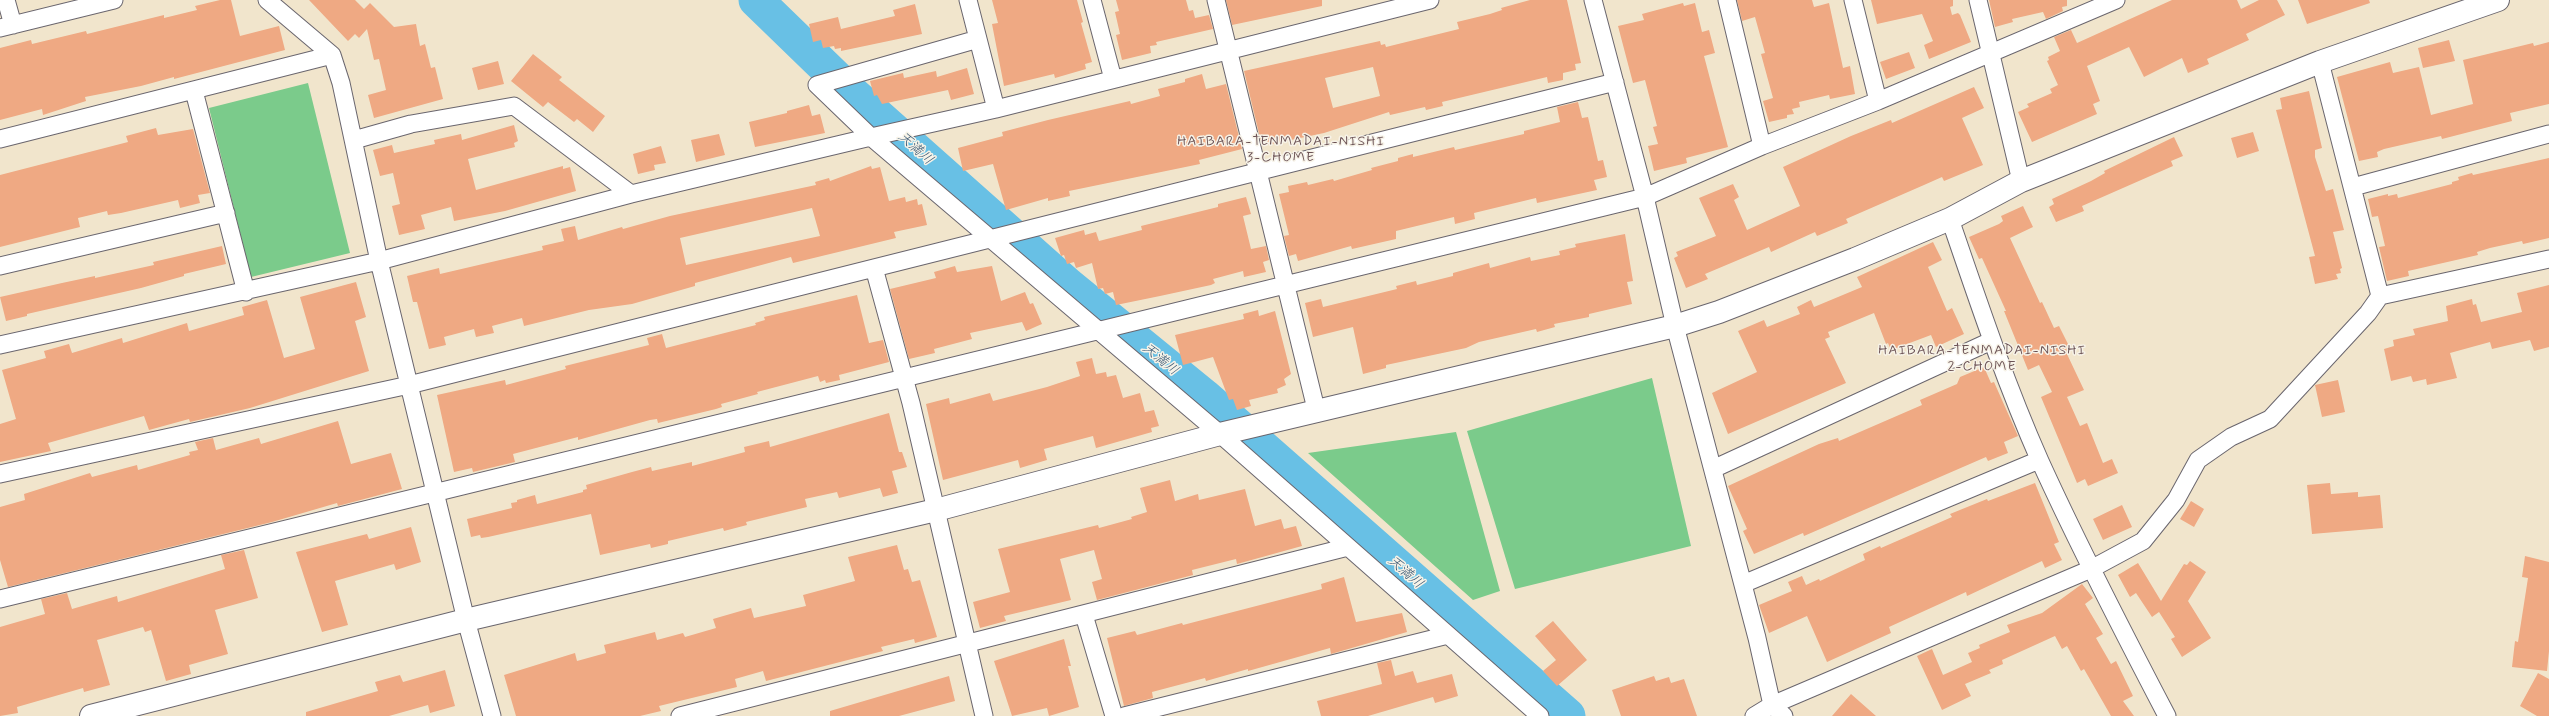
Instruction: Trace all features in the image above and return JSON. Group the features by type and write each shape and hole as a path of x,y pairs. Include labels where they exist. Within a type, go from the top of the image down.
{"street":[{"path":"6,0 7,26 114,0"},
{"path":"267,0 332,55 354,140 379,262 466,620 492,716"},
{"path":"968,0 996,109"},
{"path":"1092,0 1113,79"},
{"path":"1216,0 1317,413"},
{"path":"0,345 379,262 631,194 996,109 1228,49 1430,0"},
{"path":"1593,0 1645,197 1675,326 1778,711"},
{"path":"1727,0 1762,146"},
{"path":"1853,0 1878,100"},
{"path":"1978,0 2021,181"},
{"path":"0,599 436,494 903,377 1285,286 1645,197 1762,146 1991,53 2098,4 2116,0"},
{"path":"91,716 466,620 936,510 1220,434 1317,413 1675,326 1718,312 1950,219 2021,181 2320,62 2498,0"},
{"path":"978,38 817,85 871,137 1220,434 1540,716"},
{"path":"0,139 332,55"},
{"path":"2320,62 2380,296"},
{"path":"0,474 409,385 874,268 989,237 1018,232 1258,173 1615,82"},
{"path":"194,91 246,292"},
{"path":"354,140 411,124 514,106 631,194"},
{"path":"2353,188 2549,134"},
{"path":"0,266 226,213"},
{"path":"1950,219 1991,341 2039,460 2091,569 2167,716"},
{"path":"1754,716 1778,711 2091,569 2143,542 2176,500 2198,460 2231,437 2270,419 2368,313 2380,296 2549,259"},
{"path":"874,268 936,510 984,716"},
{"path":"1713,469 1991,341"},
{"path":"1743,584 2039,460"},
{"path":"680,716 1348,547"},
{"path":"1084,615 1114,716"},
{"path":"1124,716 1448,635"}],"green space":[{"path":"308,83 350,253 251,277 209,108"},
{"path":"1652,378 1691,546 1515,589 1467,431"},
{"path":"1456,432 1500,591 1473,600 1308,453"}],"building":[{"path":"220,0 231,0 240,36 279,26 285,50 174,79 174,77 141,86 85,97 86,101 43,115 42,109 0,120 0,48 31,40 32,44 86,31 87,34 164,15 164,18 197,10 195,6"},
{"path":"309,0 355,0 364,9 370,3 394,27 416,24 420,46 425,44 431,68 435,67 443,99 374,118 368,95 386,90 379,59 374,60 367,29 359,38 355,34 348,41"},
{"path":"992,0 1077,0 1083,22 1081,23 1092,62 1085,64 1086,69 1055,78 1054,74 1004,86 992,24 998,23"},
{"path":"1116,0 1186,0 1189,11 1193,10 1195,18 1209,15 1213,29 1156,42 1157,45 1150,46 1151,53 1122,60 1116,35 1120,34 1115,12 1119,11"},
{"path":"1226,0 1322,0 1322,6 1232,25"},
{"path":"1530,0 1567,0 1581,63 1575,64 1576,70 1563,73 1563,80 1548,83 1547,77 1442,102 1443,106 1426,110 1425,107 1390,115 1389,112 1324,133 1262,146 1244,71 1380,41 1381,45 1385,44 1386,47 1459,29 1457,22 1490,14 1502,10 1501,8","holes":["1373,67 1380,96 1333,108 1325,78"]},
{"path":"1737,0 1812,0 1814,7 1829,3 1843,68 1850,66 1855,94 1830,99 1829,95 1799,102 1800,107 1792,109 1794,114 1787,115 1787,118 1769,122 1763,101 1773,98 1761,54 1765,53 1755,17 1742,21"},
{"path":"1871,0 1953,0 1953,6 1950,7 1952,15 1958,13 1960,15 1971,42 1929,59 1924,45 1933,41 1922,14 1877,24"},
{"path":"1989,0 2067,0 2067,6 2062,7 2063,11 2046,19 2043,12 2012,19 2013,22 1995,27"},
{"path":"2172,0 2237,0 2241,9 2259,0 2277,0 2285,15 2246,34 2249,40 2207,59 2209,64 2188,73 2182,58 2144,77 2129,47 2087,66 2100,101 2093,104 2097,114 2032,142 2018,112 2029,107 2027,104 2052,93 2050,89 2058,85 2047,61 2049,60 2048,57 2060,51 2054,37 2071,30 2077,43"},
{"path":"2298,0 2369,0 2370,3 2307,24"},
{"path":"1683,3 1684,6 1695,3 1702,32 1709,30 1715,53 1704,56 1728,147 1686,158 1687,163 1654,171 1648,146 1658,144 1653,127 1657,126 1645,80 1633,83 1618,26 1644,20 1642,14"},
{"path":"915,4 922,34 841,51 841,48 835,49 834,46 823,48 821,40 813,42 809,24 838,17 841,29 895,16 893,10"},
{"path":"2449,40 2455,61 2423,68 2418,48"},
{"path":"2549,42 2549,104 2510,113 2512,121 2442,139 2441,136 2384,149 2377,152 2378,157 2359,161 2337,77 2390,62 2393,73 2419,67 2431,115 2473,104 2463,60 2533,43 2534,46"},
{"path":"1909,52 1915,68 1886,79 1880,62"},
{"path":"533,54 562,77 559,80 605,116 593,132 577,119 574,122 548,102 543,107 511,81"},
{"path":"498,61 504,84 478,90 472,68"},
{"path":"967,68 974,94 951,100 948,90 882,104 877,95 874,96 870,81 903,73 904,78 936,71 937,77"},
{"path":"1202,74 1206,89 1226,84 1242,149 1199,160 1200,164 1069,191 1070,196 1048,201 1048,198 1006,210 993,164 963,171 958,148 1003,136 1002,132 1048,120 1130,101 1131,104 1160,96 1158,89 1185,82 1185,79"},
{"path":"1974,87 1984,108 1962,118 1983,165 1944,181 1942,177 1846,219 1848,223 1817,236 1815,232 1771,252 1769,247 1705,274 1708,279 1686,288 1674,258 1678,256 1676,252 1716,236 1699,198 1733,184 1739,197 1734,200 1747,230 1800,206 1783,167 1851,136 1891,120 1892,123"},
{"path":"2309,91 2322,148 2315,150 2315,157 2326,191 2333,189 2344,230 2333,232 2342,268 2340,269 2341,273 2336,274 2338,279 2315,284 2309,257 2315,256 2276,110 2282,109 2280,98"},
{"path":"1578,102 1582,118 1588,117 1598,161 1603,160 1607,177 1594,180 1597,190 1537,203 1536,198 1474,213 1475,219 1455,224 1454,217 1396,231 1396,239 1352,249 1351,246 1298,261 1296,254 1289,256 1284,236 1289,235 1279,194 1289,192 1288,186 1307,182 1308,185 1333,179 1334,181 1372,170 1371,168 1398,161 1398,158 1413,154 1413,157 1454,147 1455,150 1524,134 1524,131 1560,122 1557,107"},
{"path":"809,105 812,116 820,114 825,133 755,147 749,122 787,113 787,111"},
{"path":"514,125 518,141 514,143 515,147 468,159 476,190 563,166 563,169 570,167 576,191 505,211 454,221 451,207 421,215 425,229 399,235 392,206 400,204 393,173 380,176 373,150 392,145 394,153 435,144 434,140 461,134 462,140"},
{"path":"156,128 158,135 193,129 210,193 198,195 200,203 180,208 178,200 121,213 108,215 107,211 78,218 80,227 0,247 0,175 128,142 126,136"},
{"path":"2253,132 2259,151 2237,158 2231,138"},
{"path":"719,134 725,155 696,162 691,140"},
{"path":"2174,137 2183,156 2171,161 2173,166 2082,206 2084,211 2056,222 2049,207 2054,204 2052,199 2091,181 2105,173 2104,171"},
{"path":"661,146 666,163 654,165 655,170 638,174 633,154"},
{"path":"2549,158 2549,238 2523,244 2522,241 2490,248 2477,252 2478,255 2408,271 2409,276 2387,281 2379,247 2385,246 2378,216 2372,217 2368,199 2388,194 2388,196 2397,194 2398,198 2452,184 2452,182 2459,180 2458,177 2472,173 2473,175"},
{"path":"871,166 872,169 880,167 889,201 905,197 906,202 917,199 918,205 922,204 927,225 894,232 896,238 793,263 791,257 695,283 695,286 632,304 589,310 524,326 522,318 492,326 494,333 476,337 474,329 444,337 446,345 429,349 417,302 413,302 407,276 439,268 440,274 543,250 542,246 564,241 561,229 575,226 578,240 622,227 623,229 670,216 816,185 815,182 829,178 830,181","holes":["812,208 820,236 686,265 680,238"]},
{"path":"1246,197 1251,214 1243,216 1251,249 1266,246 1269,260 1263,262 1266,272 1244,277 1243,271 1213,279 1215,283 1211,285 1160,296 1116,305 1113,292 1105,294 1103,288 1098,289 1092,263 1076,268 1074,262 1067,264 1064,255 1061,256 1055,238 1084,230 1085,235 1096,232 1099,241 1142,230 1141,226 1218,207 1218,204"},
{"path":"2023,206 2033,227 2010,238 2040,303 2042,302 2054,328 2059,326 2071,350 2066,352 2084,390 2067,397 2080,426 2087,423 2103,463 2112,459 2118,473 2088,486 2085,479 2077,483 2041,397 2052,392 2039,365 2028,370 2004,311 2006,311 1982,258 1979,259 1969,237 1999,224 2003,221 2001,216"},
{"path":"1625,234 1633,281 1627,282 1632,304 1589,314 1589,317 1554,324 1555,327 1537,332 1536,329 1479,342 1466,348 1386,365 1386,368 1363,374 1353,327 1313,337 1305,303 1321,299 1323,307 1397,289 1396,286 1416,281 1417,285 1453,276 1453,273 1489,263 1490,268 1530,257 1531,261 1560,255 1559,251 1576,247 1575,244"},
{"path":"1933,242 1942,260 1928,267 1947,311 1952,308 1964,334 1936,347 1931,335 1891,350 1888,343 1886,344 1874,313 1828,332 1830,337 1825,339 1846,383 1728,434 1712,393 1757,372 1738,331 1764,320 1767,327 1800,314 1797,307 1811,300 1814,307 1862,287 1857,277"},
{"path":"222,246 226,264 184,274 184,276 141,288 27,314 27,316 6,321 0,297 95,276 95,278 154,265 153,262"},
{"path":"955,266 957,272 992,266 1001,301 1025,292 1030,304 1033,303 1042,324 1026,331 1022,322 970,333 972,339 934,349 935,353 909,359 890,289 936,278 934,272"},
{"path":"356,282 366,317 355,321 369,371 250,408 190,422 189,419 149,430 144,416 48,443 51,451 0,462 0,424 16,419 2,370 46,358 44,351 69,344 72,353 122,338 123,343 187,323 189,331 244,315 242,307 267,300 284,358 315,349 300,297"},
{"path":"2549,285 2549,347 2534,351 2530,340 2492,349 2490,342 2450,353 2457,378 2427,385 2426,379 2413,382 2411,376 2391,381 2384,349 2394,346 2393,340 2415,335 2413,329 2448,321 2446,306 2472,299 2473,305 2476,304 2481,322 2522,312 2517,293"},
{"path":"857,295 869,343 883,340 889,362 839,375 840,380 826,383 825,380 820,382 818,376 757,392 758,394 721,404 722,407 716,409 658,423 657,419 650,420 578,440 578,437 513,454 515,462 473,472 472,468 454,472 437,395 505,380 506,385 566,369 565,366 649,345 647,338 662,334 666,348 756,325 755,323 765,320 764,317"},
{"path":"1258,310 1259,316 1275,311 1291,374 1284,379 1286,385 1277,389 1278,393 1249,400 1251,406 1237,410 1233,399 1229,400 1213,357 1183,365 1175,335 1244,319 1243,314"},
{"path":"1092,358 1096,374 1106,372 1107,377 1116,375 1123,398 1140,393 1145,412 1154,410 1159,426 1151,428 1152,432 1096,448 1093,436 1044,449 1047,460 1020,468 1018,460 943,480 926,404 949,398 950,404 990,393 993,401 1047,387 1080,376 1076,362"},
{"path":"1984,367 1991,383 1994,382 2018,436 2004,442 2008,453 1988,461 1986,457 1804,536 1803,533 1754,554 1743,531 1747,529 1728,486 1819,444 1838,438 1839,441 1922,405 1920,400 1957,384 1960,377"},
{"path":"2338,380 2345,412 2322,417 2315,385"},
{"path":"889,413 899,452 902,452 907,467 892,471 898,493 883,497 880,488 839,498 837,492 805,499 807,507 746,522 747,525 724,531 723,528 668,541 668,544 651,548 650,544 600,555 591,514 488,537 481,538 480,535 471,537 467,519 512,508 511,503 517,502 517,500 535,495 537,504 583,492 583,490 587,489 586,485 651,467 652,471 692,462 692,466 745,452 744,447 769,441 770,447"},
{"path":"338,421 351,464 391,453 402,489 338,506 337,503 272,522 8,587 0,560 0,507 25,500 24,494 90,473 92,477 137,465 138,470 190,455 189,452 198,450 195,442 213,438 216,450 259,438 261,444"},
{"path":"1170,480 1175,501 1198,494 1199,500 1245,489 1255,526 1281,519 1284,529 1296,526 1302,546 1237,564 1236,559 1192,570 1193,575 1097,600 1092,582 1102,579 1094,550 1060,559 1071,600 1004,616 1006,621 980,628 973,602 1010,592 998,549 1098,525 1099,528 1132,519 1131,517 1147,512 1140,488"},
{"path":"2035,483 2059,542 2054,544 2062,560 2045,568 2042,561 1967,596 1966,592 1889,627 1891,633 1827,662 1807,616 1769,633 1759,605 1792,591 1788,582 1802,576 1806,585 1819,579 1820,581 1865,560 1863,554 1880,546 1881,548 1952,517 1950,514 1987,499 1988,501"},
{"path":"2330,483 2331,494 2358,492 2358,497 2380,495 2383,528 2312,534 2307,485"},
{"path":"2191,501 2204,509 2194,527 2180,519"},
{"path":"2122,505 2132,527 2103,540 2093,519"},
{"path":"411,527 421,562 396,570 394,564 335,581 348,625 322,632 296,552 367,534 369,539"},
{"path":"897,545 904,570 908,569 912,582 920,580 937,637 915,643 914,639 881,647 883,651 766,681 763,671 735,679 737,687 659,706 661,711 640,716 516,716 504,675 575,653 577,661 606,653 604,645 655,632 657,640 683,633 685,637 716,628 713,619 751,608 754,618 806,606 803,595 855,581 848,557"},
{"path":"244,550 258,598 215,610 228,654 189,665 191,674 166,681 151,630 145,632 143,627 97,640 110,685 84,692 83,688 17,707 18,713 0,716 0,627 45,614 41,599 67,593 72,609 117,596 118,602 225,569 221,555"},
{"path":"2525,556 2549,562 2549,651 2547,671 2512,667 2515,641 2518,642 2528,578 2522,577"},
{"path":"2190,561 2206,572 2188,601 2211,638 2182,657 2171,639 2175,637 2159,612 2152,617 2136,593 2130,597 2118,575 2138,563 2161,601 2184,564 2187,565"},
{"path":"1344,577 1356,622 1402,613 1407,632 1331,654 1330,648 1248,671 1248,669 1206,681 1205,678 1152,692 1153,698 1124,706 1107,638 1135,631 1137,635 1182,623 1183,625 1322,589 1321,584"},
{"path":"2082,584 2093,598 2085,604 2103,634 2096,638 2111,664 2116,661 2133,696 2123,701 2134,716 2111,716 2084,669 2081,671 2067,646 2062,649 2055,636 2002,660 2003,664 1989,670 1991,673 1965,684 1971,696 1942,710 1917,656 1932,649 1943,675 1972,662 1968,653 1980,648 1979,645 2010,632 2007,625 2042,613"},
{"path":"1553,621 1587,660 1557,686 1543,671 1556,660 1535,636"},
{"path":"1064,639 1071,666 1068,666 1079,707 1049,716 1047,708 1012,716 994,661"},
{"path":"1391,660 1395,676 1413,671 1417,683 1452,674 1458,696 1435,703 1433,697 1368,716 1321,716 1317,701 1382,684 1377,663"},
{"path":"445,670 455,706 430,713 428,705 389,716 306,716 306,712 378,691 375,682 400,675 403,682"},
{"path":"2538,673 2549,679 2549,716 2537,716 2520,706"},
{"path":"949,676 955,701 899,716 830,716 830,711"},
{"path":"1654,676 1656,681 1669,677 1671,683 1684,679 1697,716 1621,716 1612,690"},
{"path":"1851,694 1876,716 1832,716"}],"waterway":[{"name":"天満川","path":"756,0 853,94 1068,285 1204,396 1568,716"}],"district":[{"name":"HAIBARA-TENMADAI-NISHI 3-CHOME","path":"1281,150"},
{"name":"HAIBARA-TENMADAI-NISHI 2-CHOME","path":"1982,360"}]}
